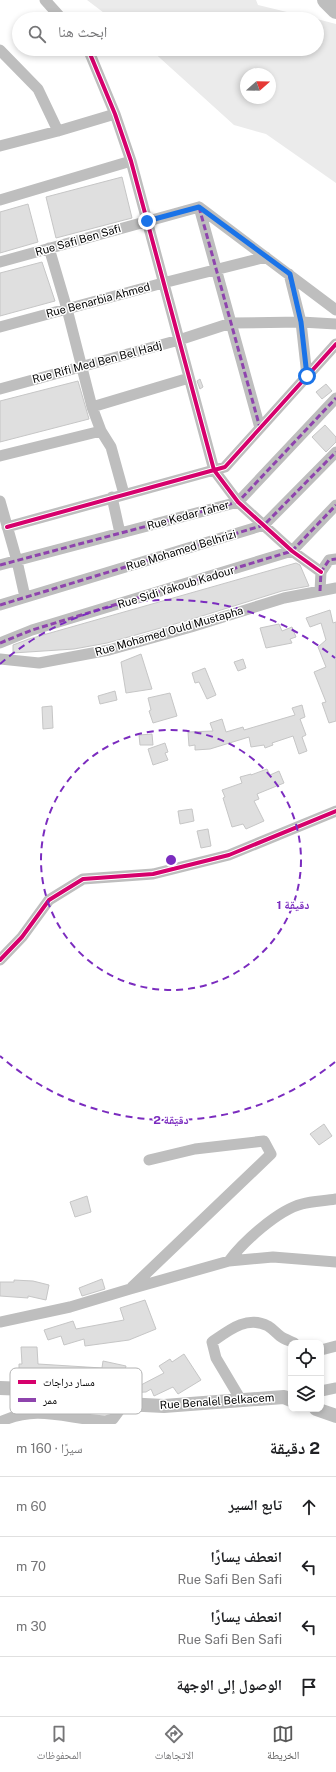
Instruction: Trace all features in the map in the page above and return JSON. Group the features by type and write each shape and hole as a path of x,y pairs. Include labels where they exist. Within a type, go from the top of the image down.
{"main road":[{"path":"326,0 336,10"}],"street":[{"path":"45,0 56,12"},
{"path":"0,50 38,89 58,132"},
{"path":"91,56 115,114 131,161 214,470 238,502 292,551 321,572"},
{"path":"0,146 58,132 115,114"},
{"path":"0,200 131,161"},
{"path":"199,207 336,310"},
{"path":"199,207 260,428"},
{"name":"Rue Safi Ben Safi","path":"0,262 199,207"},
{"path":"49,248 67,309 92,407 101,431 110,448 124,494"},
{"name":"Rue Benarbia Ahmed","path":"0,327 266,257"},
{"path":"290,274 301,322 307,376"},
{"name":"Rue Rifi Med Ben Bel Hadj","path":"0,388 179,340 231,323 301,322 336,324"},
{"path":"8,527 225,467 336,344"},
{"path":"92,407 189,378"},
{"name":"Rue Kedar Taher","path":"0,566 238,502 336,398"},
{"path":"0,456 101,431"},
{"name":"Rue Mohamed Belhrizi","path":"0,605 264,525 336,452"},
{"path":"112,497 120,534"},
{"path":"0,501 17,561 25,597"},
{"name":"Rue Sidi Yakoub Kadour","path":"0,642 32,630 292,551 336,505"},
{"path":"320,591 321,572 329,560 336,558"},
{"name":"Rue Mohamed Ould Mustapha","path":"0,659 39,663 109,650 191,627 284,598 336,588"},
{"path":"0,960 22,937 49,900 83,879 153,874 229,855 336,811"},
{"path":"130,1289 271,1154 264,1141 195,1149 149,1160"},
{"path":"229,1261 239,1247 276,1217 301,1204 336,1199"},
{"path":"0,1322 70,1308 130,1289 229,1261 273,1257 336,1262"},
{"path":"241,1400 216,1358 212,1342 224,1333 245,1322 258,1322 270,1327 281,1337 288,1340"},
{"path":"324,1349 336,1346"},
{"name":"Rue Benalel Belkacem","path":"0,1388 10,1388"},
{"path":"324,1390 336,1388"},
{"name":"Rue Benalel Belkacem","path":"142,1405 164,1406 288,1397"},
{"path":"324,1412 336,1416"},
{"path":"0,1422 23,1414"},
{"path":"33,1424 37,1414"},
{"path":"60,1414 105,1421 113,1419 117,1414"}],"shaded area":[{"path":"87,0 256,0 258,5 287,12 103,12"},
{"path":"324,21 336,24 336,183 266,134 234,125 158,56 324,56"}],"building":[{"path":"122,177 132,218 56,238 46,197"},
{"path":"28,204 38,242 0,253 0,212"},
{"path":"42,262 55,301 0,316 0,273"},
{"path":"200,379 203,387 200,389 197,381"},
{"path":"78,381 89,419 0,442 0,401"},
{"path":"326,384 332,391 322,399 316,392"},
{"path":"325,425 336,437 336,442 326,452 312,437"},
{"path":"296,563 300,565 309,586 282,591 189,620 107,643 74,649 13,653 13,645 29,639"},
{"path":"330,610 333,623 336,622 336,721 329,723 322,703 326,702 314,672 326,667 318,647 326,640 321,623 310,627 306,618"},
{"path":"279,624 282,631 292,627 296,637 290,639 292,643 266,648 260,628"},
{"path":"141,654 152,689 126,693 121,662"},
{"path":"243,659 246,668 238,671 234,662"},
{"path":"205,668 216,695 207,699 199,682 195,683 192,673"},
{"path":"115,691 117,700 100,704 98,696"},
{"path":"170,693 177,716 153,723 149,711 151,710 148,698"},
{"path":"302,705 305,717 300,719 306,735 302,737 307,751 299,754 293,736 272,743 273,745 265,748 264,745 251,747 249,737 210,749 195,750 195,745 189,746 188,732 213,731 210,723 222,719 226,732 243,727 244,730 295,715 292,708"},
{"path":"52,706 53,728 43,729 42,707"},
{"path":"152,734 153,745 140,745 139,735"},
{"path":"165,743 168,752 165,753 168,760 153,765 148,749"},
{"path":"267,769 270,775 279,771 284,783 257,794 259,799 254,801 264,821 246,829 243,824 232,827 222,790 242,783 240,777 251,775"},
{"path":"192,809 194,821 180,824 178,811"},
{"path":"208,829 211,846 201,848 197,831"},
{"path":"324,1124 332,1136 319,1145 310,1134"},
{"path":"87,1196 91,1212 75,1217 70,1202"},
{"path":"102,1279 105,1289 82,1296 79,1288"},
{"path":"14,1280 33,1281 49,1285 46,1300 28,1296 28,1298 0,1296 0,1282 14,1282"},
{"path":"145,1300 156,1329 129,1340 85,1346 84,1339 64,1345 61,1336 48,1340 44,1330 73,1321 76,1329 124,1320 120,1308"},
{"path":"21,1347 37,1347 38,1364 102,1368 19,1368 19,1364 22,1364"},
{"path":"184,1354 201,1380 178,1394 173,1387 154,1396 151,1389 142,1392 142,1384 164,1373 159,1366 170,1359 172,1362"},
{"path":"103,1361 126,1366 126,1368 102,1368"}],"marked path":[{"path":"199,207 260,428"},
{"path":"289,274 301,322 307,376"},
{"path":"0,565 238,502 336,398"},
{"path":"0,605 264,525 336,452"},
{"path":"0,643 32,630 292,551 336,505"},
{"path":"320,591 321,572 329,560 336,559"}],"cycle path":[{"path":"91,56 115,114 131,161 214,470 238,502 292,551 321,572"},
{"path":"7,527 225,467 336,344"},
{"path":"0,960 22,937 49,900 83,879 153,874 229,855 336,811"}],"route":[{"path":"147,221 199,207 290,274 301,322 307,376"}]}
